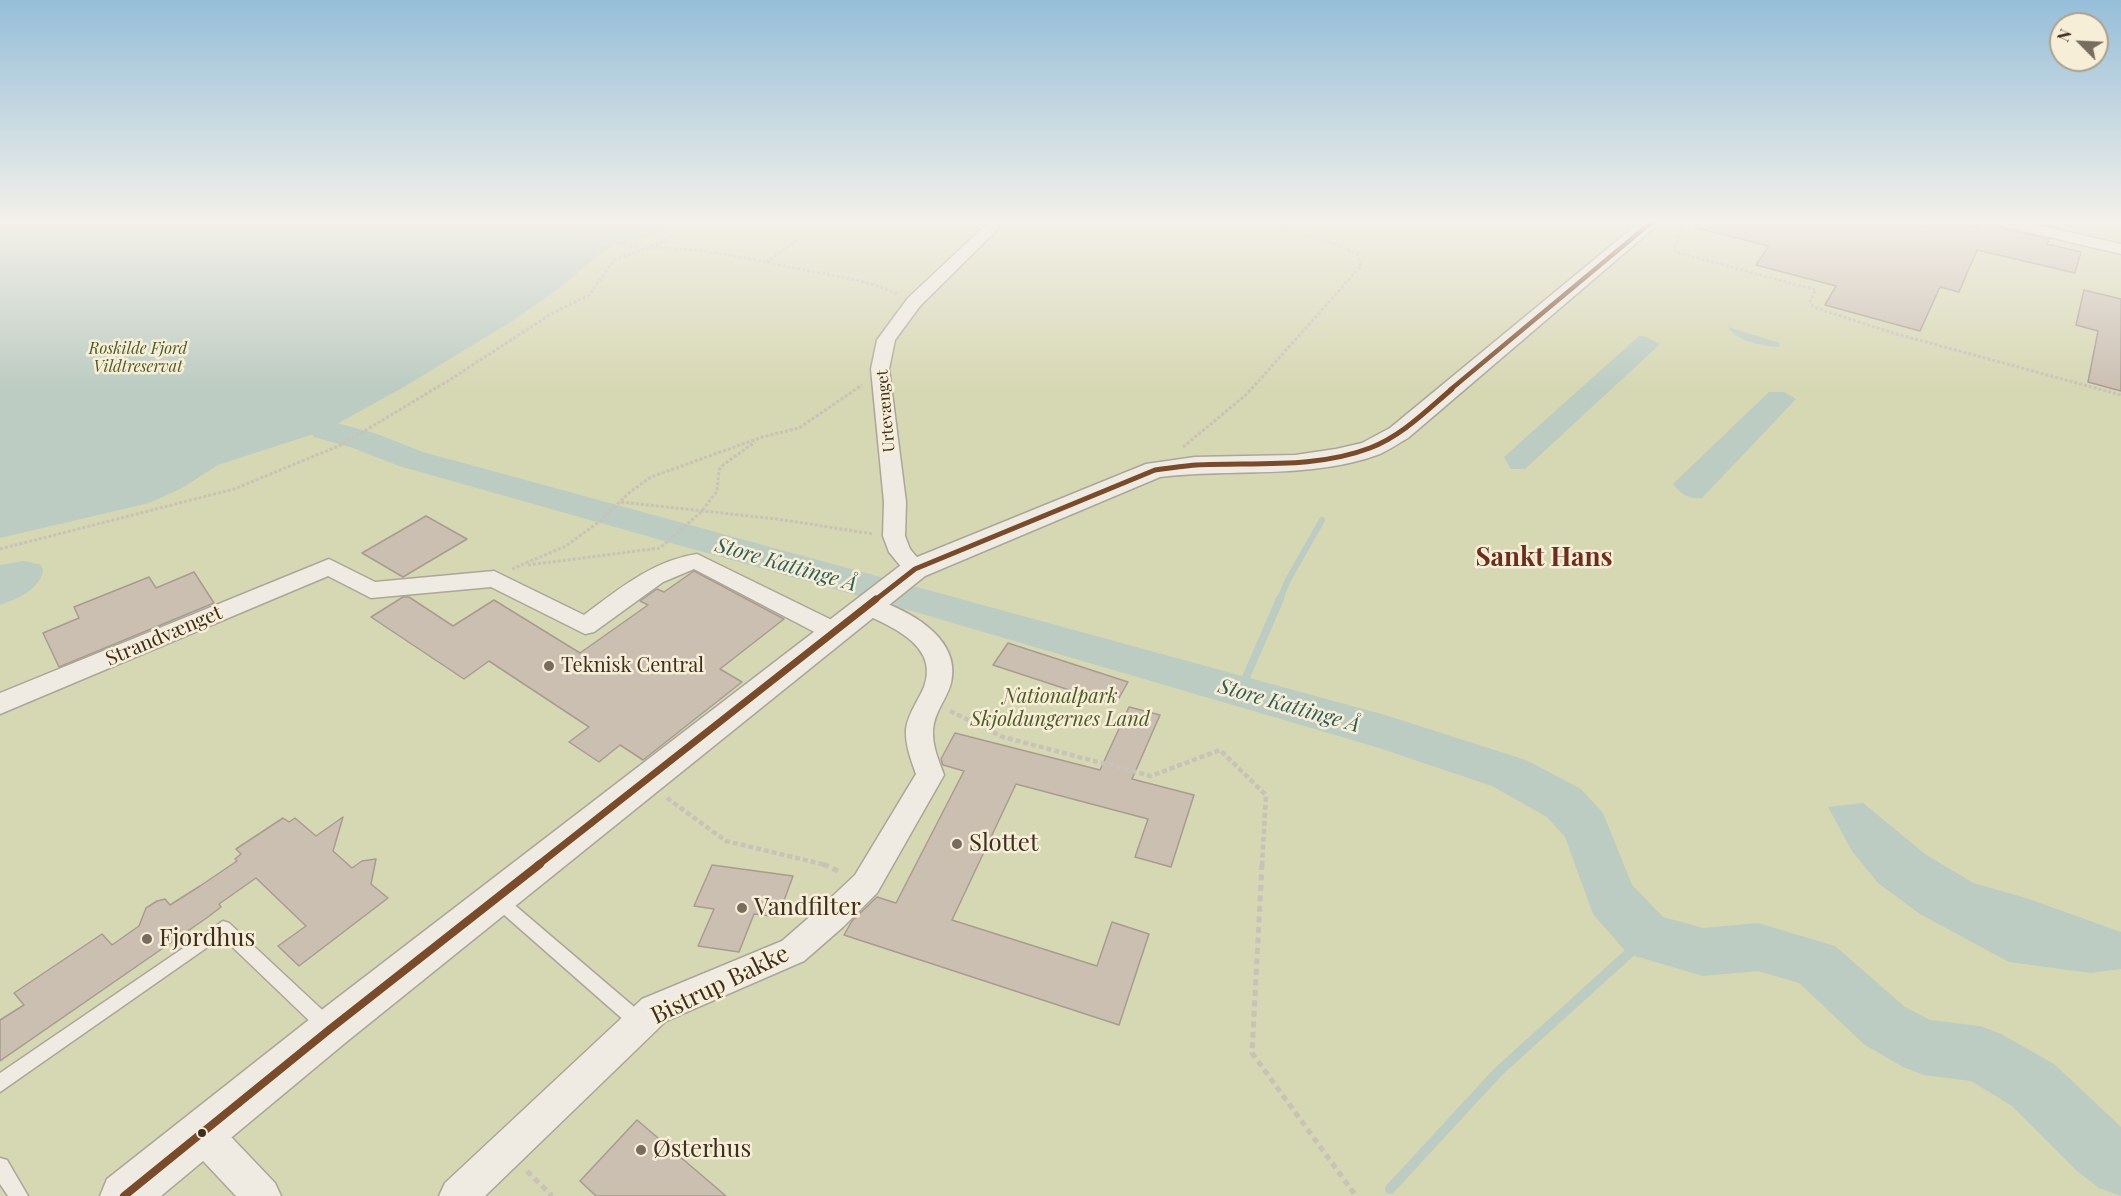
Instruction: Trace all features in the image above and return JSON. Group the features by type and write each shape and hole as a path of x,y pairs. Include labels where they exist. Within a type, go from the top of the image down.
{"street":[{"name":"Urtevænget","path":"894,536 895,502 880,369 886,340 914,302 940,277"},
{"path":"124,1196 330,1029 915,569 1155,470 1195,465 1294,463 1337,457 1371,448 1399,433 1586,277"},
{"path":"894,536 900,552 915,569"},
{"path":"494,579 585,626 667,569 686,562 698,561 835,632"},
{"name":"Strandvænget","path":"0,704 329,567 371,590 494,579"},
{"name":"Bistrup Bakke","path":"458,1196 654,1010 793,951 866,884 930,775 922,751 920,727 942,669 937,653 921,633 869,606"},
{"path":"201,1132 262,1196"}],"lane":[{"path":"496,898 640,1023"},
{"path":"0,1083 223,928 330,1029"},
{"path":"0,1167 20,1196"}],"path":[{"path":"0,549 234,489 341,445 451,379 551,314 590,295 603,277"},
{"path":"841,277 878,284 914,302"},
{"path":"1155,470 1247,394 1351,277"},
{"path":"1767,277 1816,290 1810,301 1813,307 1893,333 2121,395"},
{"path":"494,579 507,571 566,546 600,521 651,477 762,437 800,428 843,396 861,385 870,383"},
{"path":"524,565 660,548 701,512 717,490 719,470 723,465 762,437"},
{"path":"620,502 894,536"},
{"path":"937,686 943,707 1003,738 1151,776 1220,750 1266,795 1252,1053 1356,1196"},
{"path":"645,782 726,841 819,862 866,884"},
{"path":"521,1166 552,1196"}],"green space":[{"name":"Nationalpark Skjoldungernes Land","path":"0,277 2121,277 2121,1196 0,1196"}],"shaded area":[{"name":"Roskilde Fjord Vildtreservat","path":"0,277 573,277 514,320 402,388 326,430 218,465 182,488 149,503 0,538"},
{"path":"1728,327 1780,343 1779,347 1743,339"},
{"path":"1639,336 1660,344 1525,469 1511,469 1504,457"},
{"path":"1769,392 1784,392 1796,399 1702,498 1689,497 1679,491 1673,484"},
{"path":"24,561 41,565 43,571 41,578 26,593 0,605 0,565"},
{"path":"1863,803 1925,854 1973,883 2026,898 2121,932 2121,969 2091,973 2009,962 1920,914 1878,883 1852,851 1828,807"}],"building":[{"path":"1801,277 1966,277 1959,292 1940,287 1920,331 1825,305 1836,286"},
{"path":"2084,290 2121,299 2121,391 2088,382 2098,331 2076,325"},
{"path":"426,516 467,539 403,577 362,553"},
{"name":"Teknisk Central","path":"694,571 784,619 720,669 742,682 643,760 620,745 599,762 569,742 589,727 489,661 464,679 371,617 403,597 409,597 453,626 494,600 580,653 648,605 640,601 657,589 664,592"},
{"path":"194,572 214,603 59,667 43,633 79,618 74,607 149,577 156,588"},
{"path":"1008,643 1128,682 1115,705 993,665"},
{"path":"1129,707 1160,715 1132,779 1194,795 1171,867 1135,857 1148,819 1016,784 952,920 1097,966 1112,922 1149,934 1119,1025 844,935 852,921 877,897 896,903 964,771 943,765 941,759 955,733 1100,770"},
{"name":"Fjordhus","path":"343,817 333,851 352,868 362,861 376,859 371,884 388,898 299,966 278,946 306,926 256,878 219,904 221,907 208,917 0,1061 0,1020 24,1005 14,993 102,934 112,945 139,926 146,908 165,899 170,905 200,886 237,861 235,859 241,854 236,849 283,818 289,822 295,818 316,836"},
{"name":"Vandfilter","path":"712,865 793,876 778,917 754,914 739,952 698,946 714,909 694,906"},
{"name":"Østerhus","path":"637,1120 726,1196 596,1196 580,1181"}],"waterway":[{"name":"Store Kattinge Å","path":"326,430 365,441 411,459 919,599 1385,732 1509,773 1564,803 1586,827 1611,898 1647,937 1703,952 1758,947 1816,963 1885,1026 1924,1047 1980,1054 2033,1085 2099,1149 2121,1166"},
{"path":"1279,601 1288,580 1322,520"},
{"path":"1240,691 1280,599"},
{"path":"1390,1189 1498,1072 1647,937"}],"transit line":[{"path":"124,1196 330,1029 915,569 1155,470 1195,465 1295,463 1337,457 1371,448 1399,433 1586,277"}],"place":[{"name":"Teknisk Central","path":"549,666"},
{"name":"Slottet","path":"957,844"},
{"name":"Vandfilter","path":"742,908"},
{"name":"Fjordhus","path":"147,939"},
{"name":"Østerhus","path":"641,1150"}],"district":[{"name":"Sankt Hans","path":"1544,558"}]}
